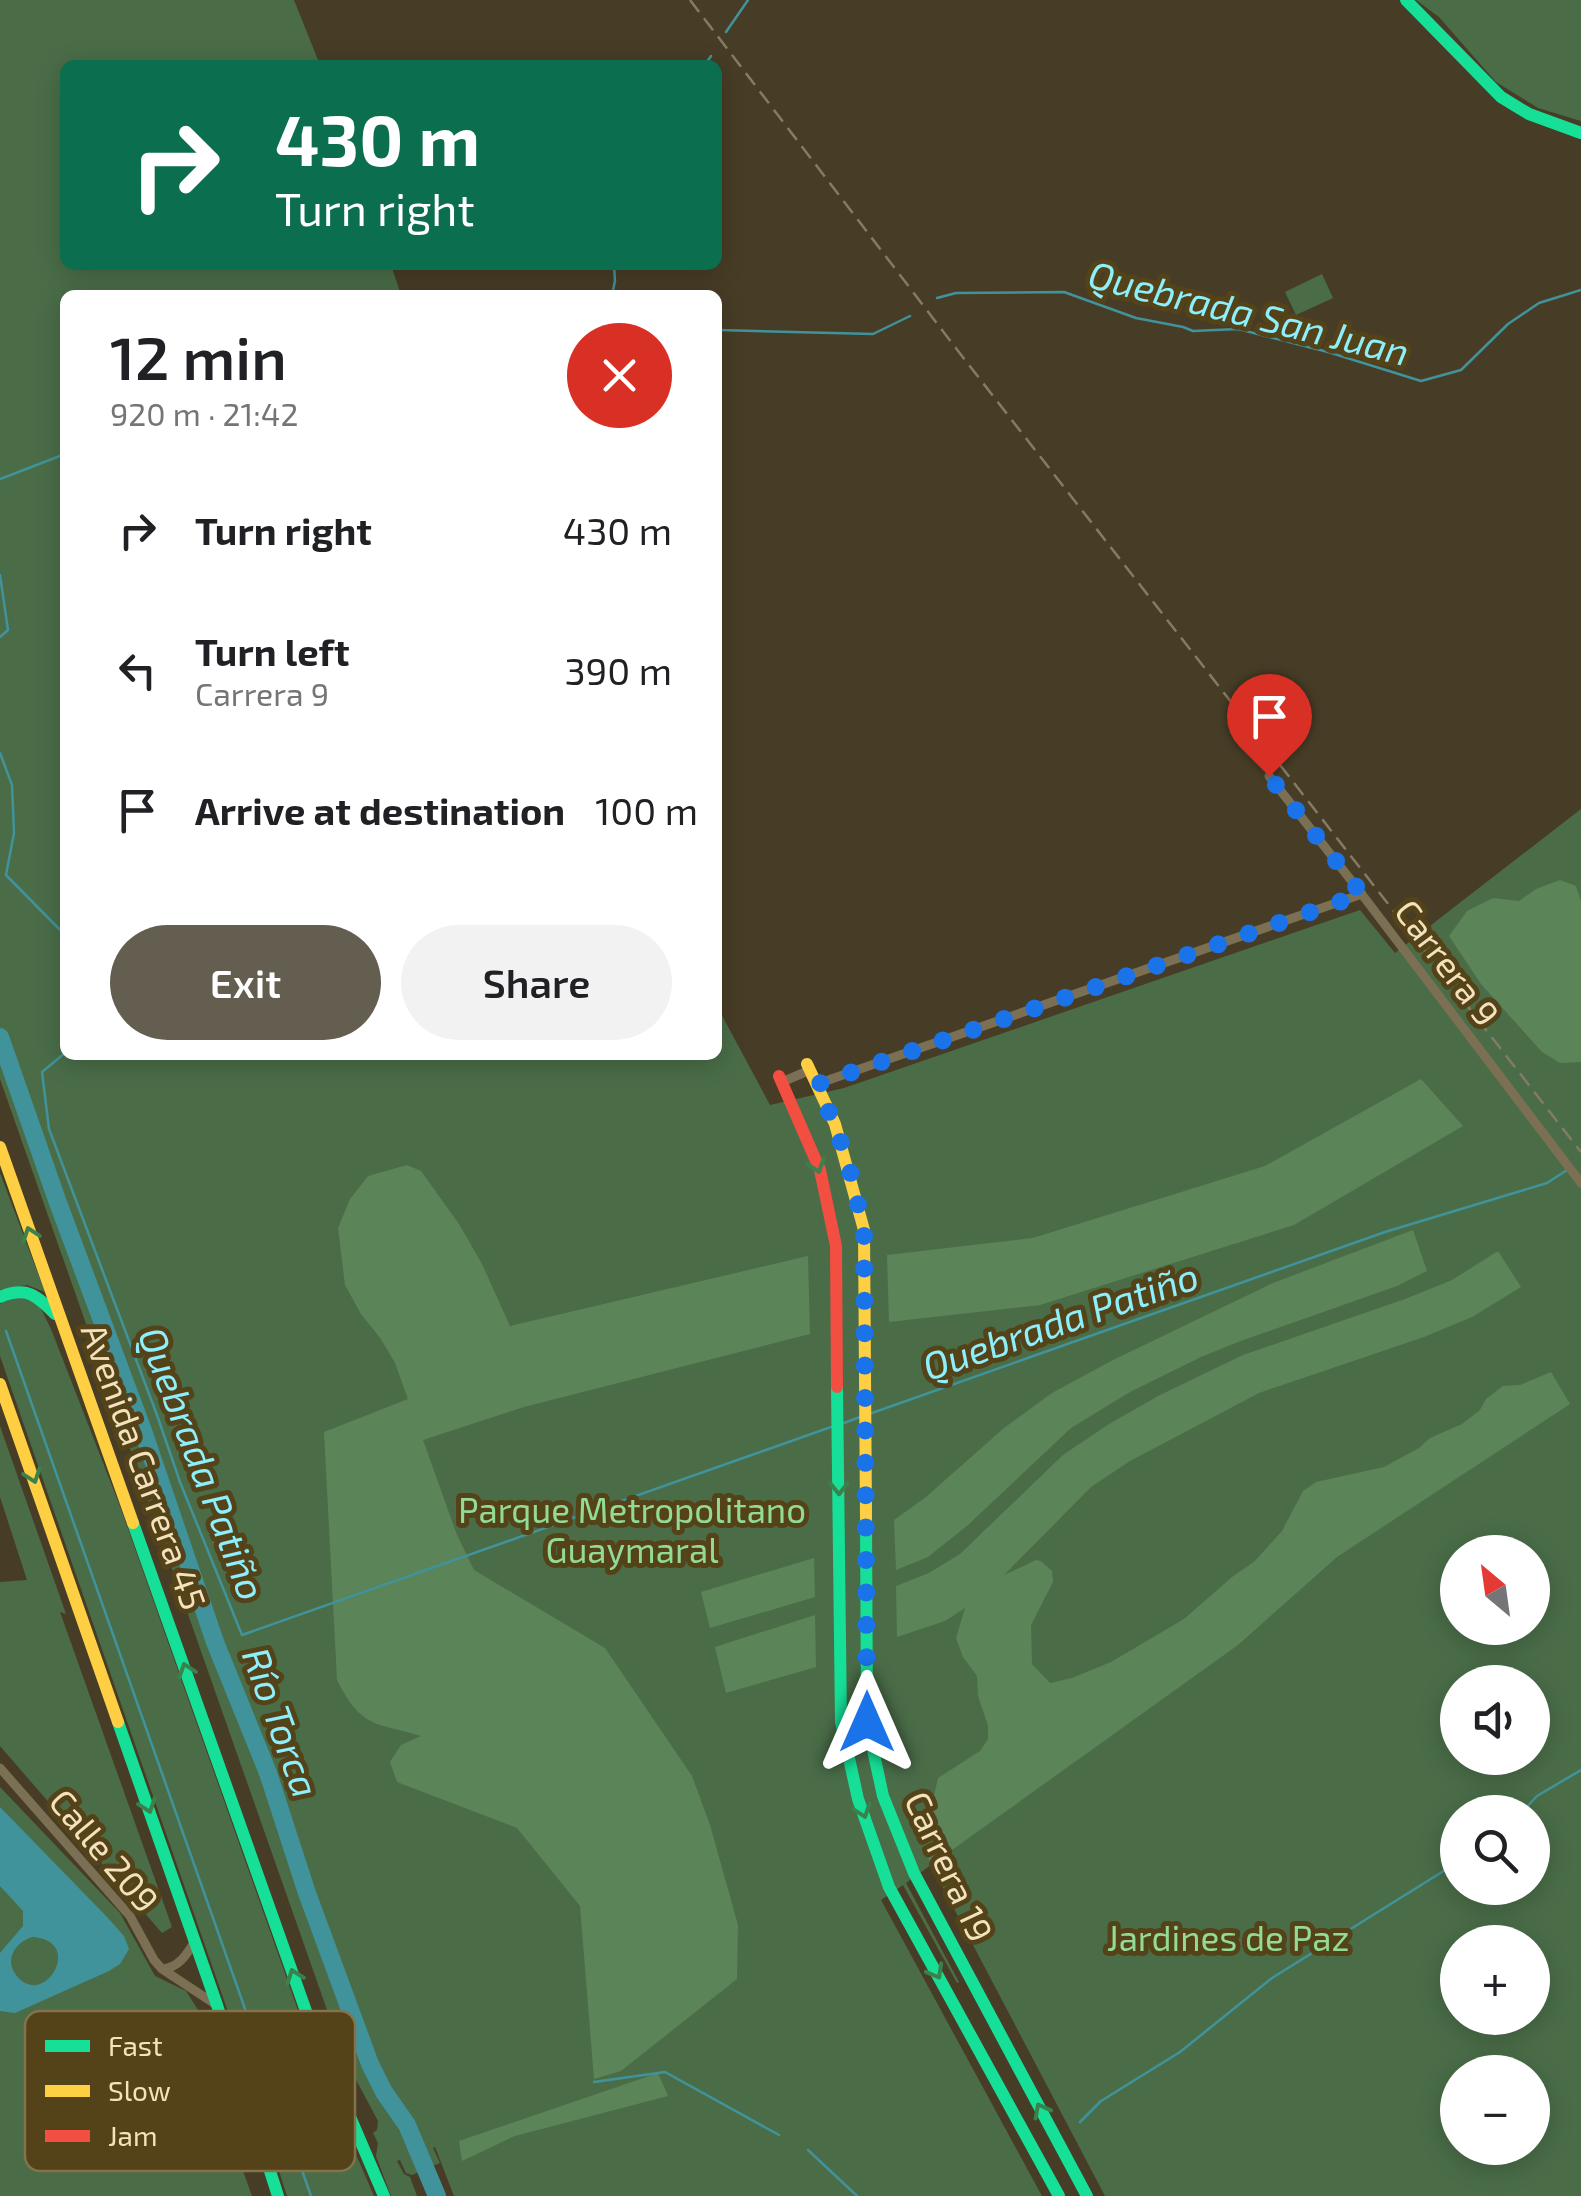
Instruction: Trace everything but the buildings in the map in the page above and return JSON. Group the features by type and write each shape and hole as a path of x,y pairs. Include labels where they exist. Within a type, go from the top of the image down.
{"main road":[{"path":"1406,0 1503,99 1554,125 1581,132"},
{"name":"Carrera 19","path":"808,1067 847,1158 864,1230 867,1722 883,1796 914,1873 1087,2196"},
{"name":"Carrera 19","path":"781,1079 820,1170 836,1246 841,1722 858,1799 890,1887 1058,2196"},
{"name":"Avenida Carrera 45","path":"0,1147 306,2011"},
{"path":"0,1297 22,1290 28,1292 61,1320"},
{"path":"0,1384 220,2011"},
{"name":"Avenida Carrera 45","path":"355,2131 384,2196"},
{"path":"270,2171 278,2196"}],"street":[{"name":"Carrera 9","path":"1269,776 1581,1183"},
{"path":"818,1084 1362,894"},
{"path":"781,1079 808,1067"},
{"name":"Calle 209","path":"0,1768 130,1916 162,1969 218,2005"},
{"path":"162,1969 179,1962 195,1940"}],"green space":[{"name":"Parque Metropolitano Guaymaral","path":"0,0 294,0 318,60 60,60 60,270 393,270 399,290 60,290 60,1060 722,1060 722,1015 770,1105 844,1088 1360,910 1395,953 1581,809 1581,2196 1105,2196 931,1865 906,1883 959,1982 903,1885 881,1900 1042,2196 454,2196 435,2147 440,2163 412,2175 397,2161 404,2174 410,2177 417,2196 391,2196 376,2156 378,2143 373,2133 378,2121 355,2078 355,2011 328,2011 0,1079"},
{"path":"1416,0 1581,0 1581,121 1538,108 1496,82 1439,17"},
{"path":"1322,274 1333,298 1296,315 1285,292"},
{"path":"1560,880 1576,886 1581,901 1581,1062 1560,1063 1542,1052 1481,984 1449,936 1467,911 1493,898 1519,901"},
{"path":"1421,1079 1463,1126 1294,1225 1040,1305 889,1322 887,1255 1033,1238 1265,1166"},
{"path":"407,1165 421,1171 459,1224 510,1326 808,1256 810,1334 524,1407 423,1440 457,1535 474,1570 605,1648 692,1776 738,1925 737,1979 621,2071 594,2079 580,1906 517,1828 397,1782 390,1762 401,1745 421,1736 370,1721 354,1707 337,1680 324,1432 408,1399 395,1363 345,1285 338,1228 350,1199 368,1176"},
{"path":"0,1173 45,1292 27,1285 0,1290"},
{"path":"1413,1230 1427,1271 1397,1286 1201,1357 1130,1392 1071,1428 968,1525 928,1557 896,1570 894,1520 1052,1393 1273,1283"},
{"path":"1498,1251 1521,1287 1472,1317 1259,1393 1130,1461 1091,1487 1004,1575 1036,1560 1052,1571 1053,1582 1031,1625 1032,1664 1050,1683 1072,1678 1111,1662 1184,1619 1255,1561 1282,1531 1303,1491 1316,1482 1384,1467 1430,1438 1462,1424 1503,1386 1520,1385 1551,1372 1570,1404 1337,1557 1238,1645 931,1865 914,1820 933,1800 938,1778 980,1751 988,1739 988,1726 978,1696 977,1676 963,1657 956,1638 965,1608 945,1621 897,1637 896,1586 929,1573 960,1554 1063,1455 1160,1395 1243,1355 1452,1280"},
{"path":"9,1297 33,1298 51,1329 121,1509 298,2011 228,2011 0,1356 0,1304"},
{"path":"0,1426 66,1614 60,1612 172,1927 162,1933 0,1746 0,1582 27,1580 0,1497"},
{"path":"814,1558 815,1597 710,1628 701,1592"},
{"path":"815,1615 816,1667 726,1693 715,1647"},
{"path":"0,1787 120,1913 155,1976 186,1991 199,2011 25,2011 25,2171 243,2171 252,2196 0,2196"},
{"path":"658,2073 668,2096 515,2136 462,2161 459,2141"},
{"path":"355,2152 374,2196 287,2196 279,2171 355,2171"}],"water":[{"path":"0,1807 107,1917 124,1936 129,1949 120,1964 109,1971 15,2013 0,2011 0,1953 23,1926 23,1911 0,1886","holes":["32,1937 48,1941 56,1949 55,1971 38,1985 27,1984 13,1969 14,1952"]}],"waterway":[{"name":"Quebrada San Juan","path":"726,32 748,0"},
{"name":"Quebrada San Juan","path":"708,60 711,56"},
{"name":"Quebrada San Juan","path":"613,290 614,270"},
{"name":"Quebrada San Juan","path":"937,298 956,293 1064,292 1136,318 1193,331 1238,329 1421,381 1461,370 1508,324 1539,303 1581,290"},
{"name":"Quebrada San Juan","path":"722,330 873,334 910,316"},
{"name":"Quebrada San Juan","path":"0,479 60,456"},
{"name":"Quebrada Patiño","path":"0,575 8,630 0,637"},
{"name":"Quebrada Patiño","path":"0,753 12,785 14,833 6,875 60,930"},
{"name":"Río Torca","path":"0,1037 350,2011"},
{"name":"Quebrada Patiño","path":"60,1057 42,1072 49,1129 180,1482 242,1635 831,1427"},
{"name":"Quebrada Patiño","path":"872,1413 1385,1232 1547,1183 1567,1170"},
{"path":"6,1331 246,2011"},
{"name":"Quebrada Patiño","path":"844,1423 860,1417"},
{"path":"1539,1795 1581,1770"},
{"path":"1080,2122 1101,2101 1180,2052 1272,1978 1440,1873"},
{"name":"Río Torca","path":"355,2023 370,2064 407,2125 437,2196"},
{"path":"594,2082 665,2072 779,2135"},
{"path":"808,2150 857,2196"},
{"path":"302,2171 311,2196"}],"railway":[{"path":"690,0 1581,1152"}],"traffic: fast":[{"path":"1406,0 1501,97 1529,114 1581,133"},
{"path":"0,1297 17,1292 31,1294 55,1314"},
{"path":"837,1387 841,1722 858,1799 889,1887 1059,2196"},
{"path":"866,1518 867,1722 883,1796 914,1873 1087,2196"},
{"path":"133,1523 306,2011"},
{"path":"118,1722 219,2011"},
{"path":"355,2128 384,2196"},
{"path":"270,2171 278,2196"}],"traffic: slow":[{"path":"807,1064 835,1124 864,1230 866,1518"},
{"path":"0,1147 133,1523"},
{"path":"0,1384 118,1722"}],"traffic: jam":[{"path":"779,1076 820,1170 836,1246 837,1387"}],"route":[{"path":"867,1722 864,1230 847,1158 818,1084 1362,894 1269,776"}],"park label":[{"name":"Jardines de Paz","path":"1228,1937"}]}
